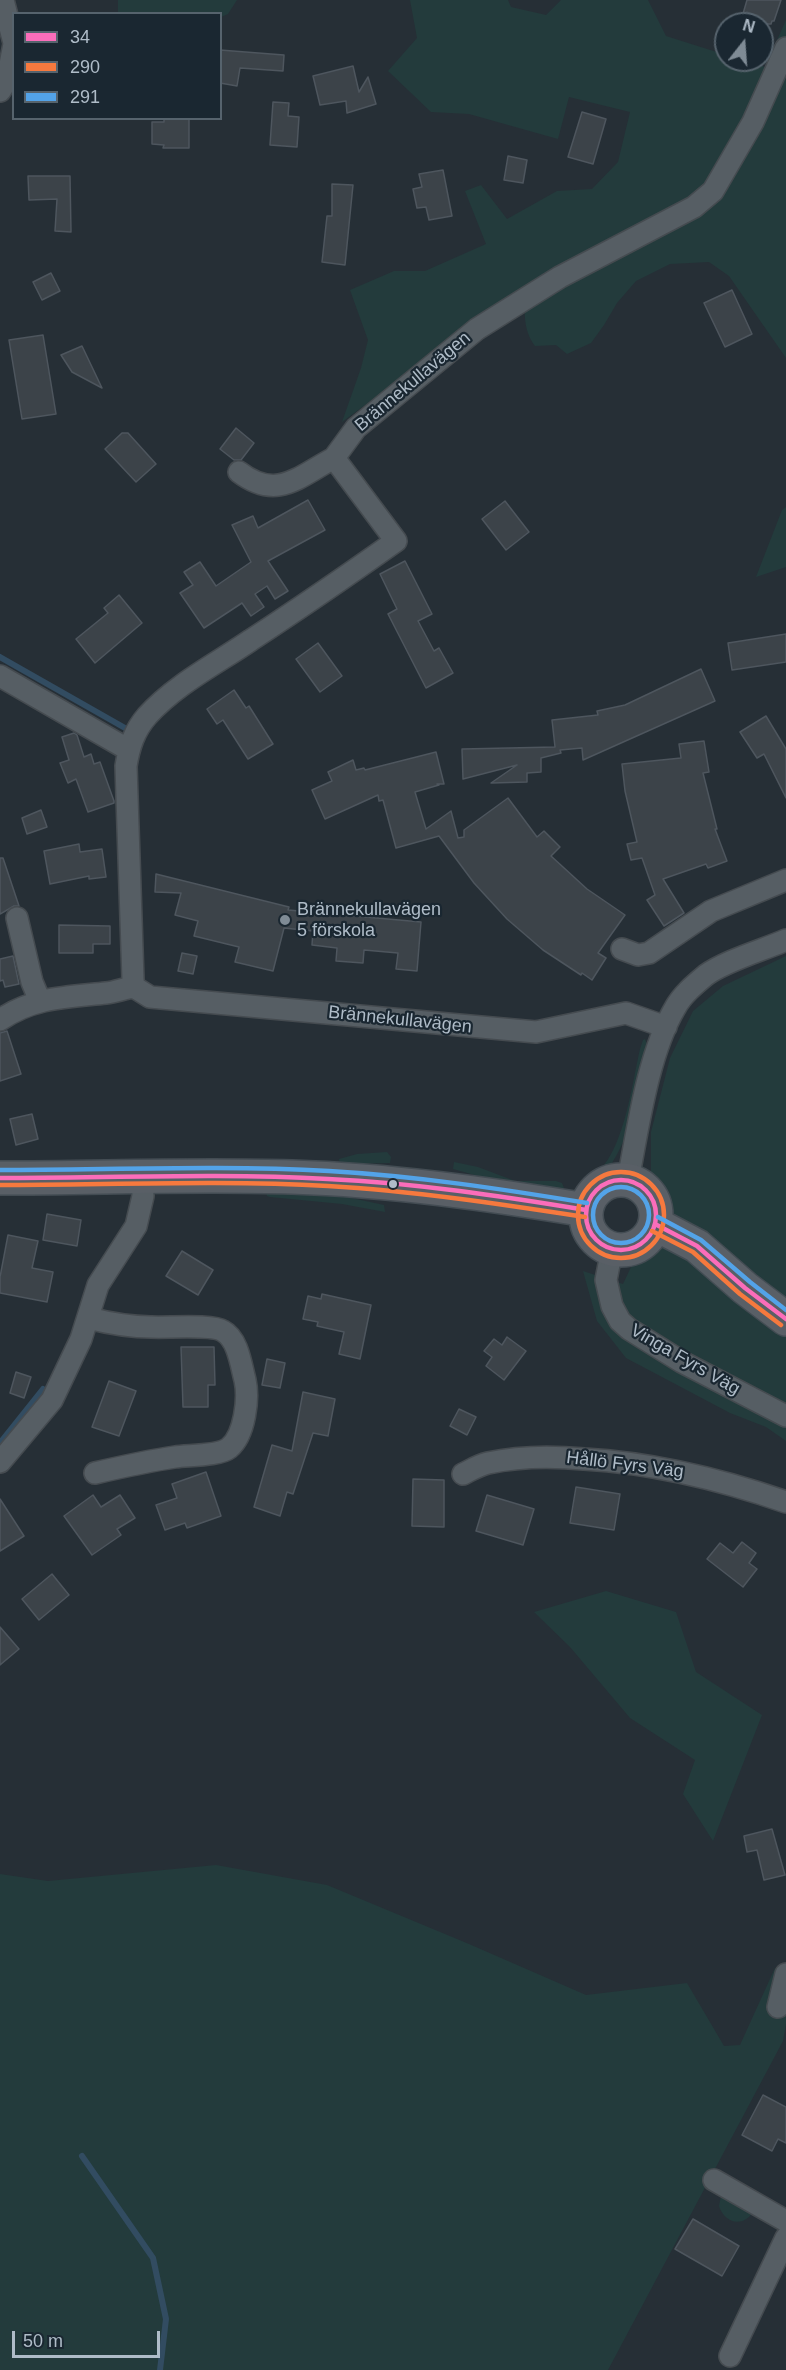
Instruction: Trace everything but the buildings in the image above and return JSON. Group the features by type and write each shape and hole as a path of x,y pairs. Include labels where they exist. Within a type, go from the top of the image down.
{"main road":[{"path":"0,1178 249,1176 345,1180 501,1196 586,1210"},
{"path":"628,1180 641,1186 651,1197 656,1210 655,1224 650,1235 641,1244 630,1249 612,1249 600,1244 591,1234 586,1223 586,1210 592,1194 600,1186 611,1181 628,1180"},
{"path":"655,1224 697,1246 745,1288 786,1319"}],"street":[{"path":"3,0 12,36"},
{"name":"Brännekullavägen","path":"334,458 356,428 477,329 560,278 694,207 713,191 753,122 786,48"},
{"path":"0,91 6,80 12,53"},
{"path":"0,1020 15,1010 40,1001 134,987 126,766 129,748 140,725 162,701 193,678 295,612 396,541 334,458 283,485 272,487 252,483 239,472"},
{"path":"0,676 129,748"},
{"path":"622,949 638,955 649,953 711,911 784,885"},
{"path":"17,918 32,982 40,1001"},
{"path":"628,1180 648,1086 666,1027 682,997 709,974 786,940"},
{"name":"Brännekullavägen","path":"134,987 150,997 498,1030 536,1032 626,1013 666,1027"},
{"path":"0,1462 52,1400 81,1339 93,1297 103,1276 136,1226 143,1196 142,1177"},
{"name":"Vinga Fyrs Väg","path":"612,1249 606,1280 612,1306 620,1321 682,1362 786,1416"},
{"path":"88,1318 126,1325 210,1328 224,1331 239,1354 246,1386 247,1410 241,1429 229,1448 214,1453 174,1457 95,1473"},
{"name":"Hållö Fyrs Väg","path":"463,1474 486,1463 512,1459 548,1456 615,1461 706,1477 786,1502"},
{"path":"778,2007 786,1974"},
{"path":"714,2180 786,2221"},
{"path":"730,2356 786,2238"}],"green space":[{"path":"118,0 237,0 228,14 222,17 222,12 118,12"},
{"path":"410,0 508,0 511,7 546,15 561,0 648,0 666,36 714,51 714,72 774,72 774,47 786,20 786,358 729,276 709,262 670,264 636,281 617,303 591,343 567,354 556,345 535,346 531,340 525,319 525,288 342,422 368,340 350,290 394,271 425,271 486,244 465,191 481,185 507,219 557,191 592,189 618,162 630,112 569,97 558,139 469,114 431,112 388,71 417,38"},
{"path":"786,507 786,567 756,577 782,510"},
{"path":"786,956 786,1441 766,1427 730,1413 626,1358 597,1321 583,1271 623,1284 631,1267 654,1256 664,1202 651,1173 651,1132 670,1058 693,1011 723,986"},
{"path":"645,1039 648,1047 635,1105 620,1149 610,1167 597,1180 581,1186 581,1183 600,1170 616,1145 622,1129 640,1049"},
{"path":"387,1152 391,1157 390,1163 340,1164 339,1159 357,1154"},
{"path":"454,1162 478,1167 515,1181 556,1181 562,1183 564,1188 521,1186 494,1180 453,1169"},
{"path":"266,1192 333,1194 384,1205 385,1212 342,1204 270,1197"},
{"path":"606,1591 676,1612 696,1672 762,1715 713,1841 683,1794 695,1760 630,1718 570,1647 534,1612"},
{"path":"216,1865 327,1885 586,1995 687,1983 724,2046 740,2045 775,1968 786,1971 786,2024 783,2041 608,2370 0,2370 0,1874 48,1881"},
{"path":"721,2196 753,2212 739,2222 729,2220 721,2212 719,2206"}],"waterway":[{"path":"0,657 125,728"},
{"path":"0,1443 43,1389"},
{"path":"82,2156 153,2258 166,2319 160,2370"}],"transit line":[{"name":"291","path":"0,1170 206,1168 329,1171 459,1184 587,1203"},
{"name":"290","path":"621,1172 637,1176 651,1185 660,1199 664,1215 660,1231 651,1245 637,1254 621,1258 605,1254 591,1245 582,1231 578,1215 582,1199 591,1185 605,1176 621,1172"},
{"name":"34","path":"0,1178 205,1176 328,1179 458,1191 586,1210"},
{"name":"34","path":"621,1180 634,1183 646,1190 653,1202 656,1215 653,1228 646,1240 634,1247 621,1250 608,1247 596,1240 589,1228 586,1215 589,1202 596,1190 608,1183 621,1180"},
{"name":"290","path":"0,1185 205,1183 328,1186 425,1195 585,1217"},
{"name":"291","path":"621,1187 632,1189 641,1195 647,1204 649,1215 647,1226 641,1235 632,1241 621,1243 610,1241 601,1235 595,1226 593,1215 595,1204 601,1195 610,1189 621,1187"},
{"name":"291","path":"658,1217 701,1240 786,1310"},
{"name":"34","path":"655,1224 697,1246 745,1288 786,1319"},
{"name":"290","path":"652,1231 693,1252 740,1294 781,1325"}],"place":[{"name":"Brännekullavägen 5 förskola","path":"285,920"}]}
